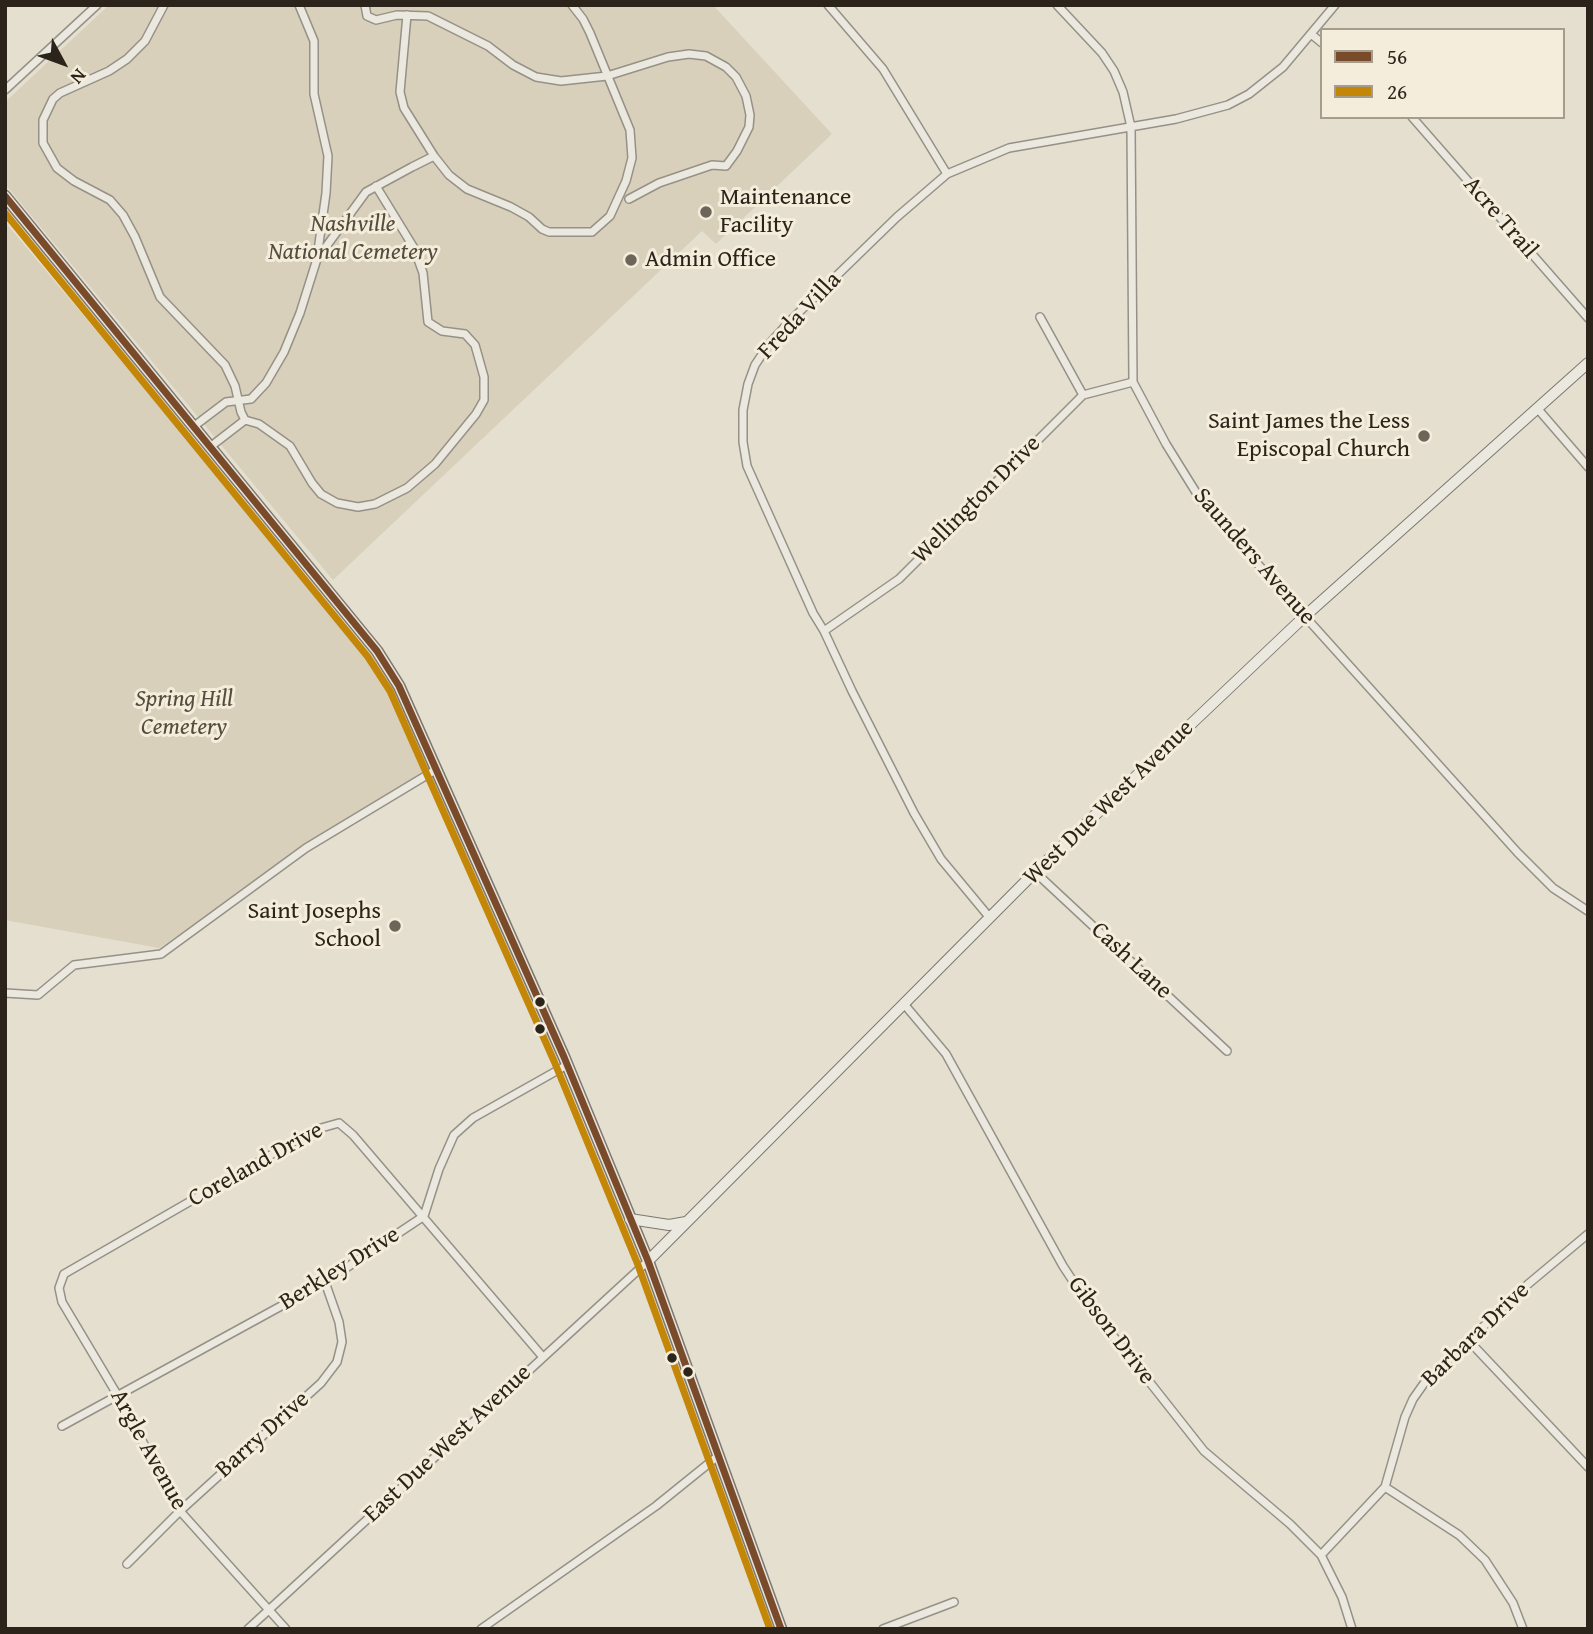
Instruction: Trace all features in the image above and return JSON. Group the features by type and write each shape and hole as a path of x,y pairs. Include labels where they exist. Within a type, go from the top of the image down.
{"main road":[{"path":"5,196 377,651 399,686 567,1065 631,1219 781,1629"},
{"name":"West Due West Avenue","path":"648,1261 1035,872 1305,616 1588,363"},
{"path":"631,1219 670,1225 686,1222"}],"street":[{"path":"5,90 97,5"},
{"path":"164,5 145,41 127,59 53,99 43,120 43,144 51,162 64,174 110,200 123,215 160,298 218,356 230,375 245,420"},
{"path":"194,427 226,402 254,397 273,372 300,313 317,259 328,156 314,94 314,41 299,5"},
{"path":"365,5 367,16 376,20 407,15 428,16 488,46 513,65 536,77 561,81 607,76 668,57 689,54 706,57 726,67 736,77 746,96 750,115 749,127 726,166 712,165 659,183 628,199"},
{"path":"407,15 400,92 404,108 434,156 449,175 467,189 520,212 542,229 565,234 592,232 610,216 626,181 632,158 630,130 590,33 572,5"},
{"path":"828,5 883,69 947,174"},
{"name":"Saunders Avenue","path":"1058,5 1102,52 1123,92 1131,127 1133,382 1166,444 1202,502 1518,853 1553,888 1588,911"},
{"name":"Freda Villa","path":"990,918 956,880 929,842 813,614 747,466 743,442 743,410 755,365 768,344 897,217 947,174 1009,148 1176,119 1234,103 1283,67 1335,5"},
{"path":"1311,34 1320,41"},
{"name":"Acre Trail","path":"1414,119 1588,318"},
{"path":"317,259 361,198 376,186 434,156"},
{"path":"245,420 259,424 290,446 312,484 321,494 337,503 358,507 375,504 407,488 435,464 476,414 484,400 484,377 475,345 465,334 442,331 428,322 423,273 414,248 376,186"},
{"path":"1040,317 1083,395 1133,382"},
{"name":"Wellington Drive","path":"824,631 899,579 1083,395"},
{"path":"1538,408 1588,467"},
{"path":"210,447 245,420"},
{"path":"5,993 38,995 74,965 161,954 306,848 437,769"},
{"name":"Cash Lane","path":"1035,872 1227,1051"},
{"name":"Gibson Drive","path":"904,1003 946,1054 1063,1266 1088,1304 1204,1451 1290,1524 1321,1556 1342,1597 1352,1629"},
{"name":"Berkley Drive","path":"62,1426 325,1282 424,1216 439,1169 454,1135 473,1118 567,1065"},
{"name":"Coreland Drive","path":"59,1287 64,1273 314,1130 339,1123 353,1135 424,1216 542,1356"},
{"name":"Barbara Drive","path":"1321,1556 1385,1487 1405,1417 1425,1382 1562,1253 1588,1234"},
{"name":"East Due West Avenue","path":"248,1629 648,1261"},
{"name":"Barry Drive","path":"127,1564 180,1511 321,1383 337,1362 342,1342 339,1322 325,1282"},
{"name":"Argle Avenue","path":"59,1287 62,1302 118,1396 180,1511 286,1629"},
{"path":"1469,1341 1588,1467"},
{"path":"481,1629 656,1506 718,1456"},
{"path":"1385,1487 1459,1535 1485,1560 1513,1603 1523,1629"},
{"path":"883,1629 954,1602"}],"green space":[{"name":"Nashville National Cemetery","path":"109,5 713,5 832,134 716,244 702,231 333,580 5,184 5,102"},
{"name":"Spring Hill Cemetery","path":"5,222 368,655 429,769 159,948 5,920"}],"transit line":[{"name":"56","path":"5,196 377,651 399,686 564,1057 648,1261 781,1629"},
{"name":"26","path":"5,213 368,657 390,691 554,1061 638,1265 770,1629"}],"place":[{"name":"Maintenance Facility","path":"706,212"},
{"name":"Admin Office","path":"631,260"},
{"name":"Saint James the Less Episcopal Church","path":"1424,436"},
{"name":"Saint Josephs School","path":"395,926"}]}
